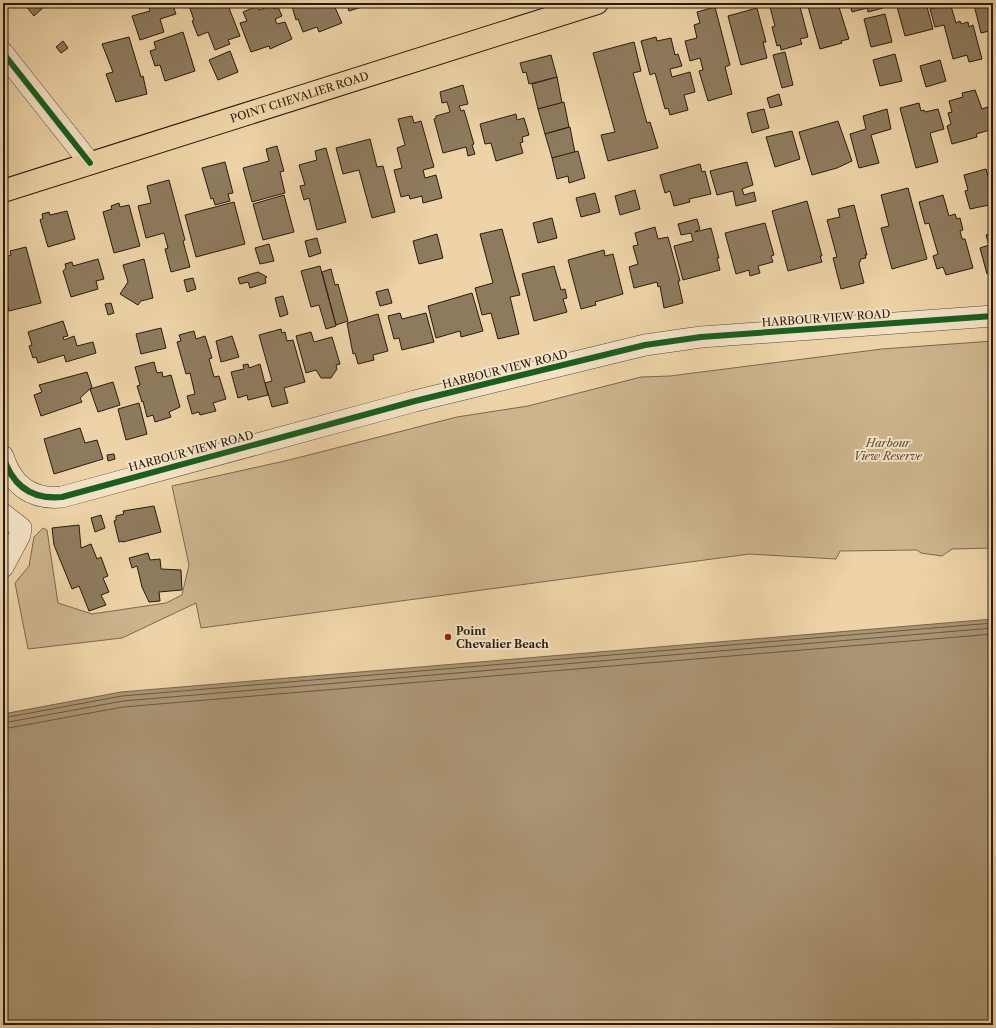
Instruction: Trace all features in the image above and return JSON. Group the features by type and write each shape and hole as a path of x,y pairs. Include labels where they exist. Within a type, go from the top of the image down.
{"main road":[{"name":"POINT CHEVALIER ROAD","path":"3,190 597,3"}],"street":[{"path":"3,53 90,163"},
{"name":"HARBOUR VIEW ROAD","path":"3,459 16,483 32,493 51,498 62,497 415,401 644,345 701,337 993,316"},
{"path":"3,514 21,528 20,535 3,566"}],"green space":[{"name":"Harbour View Reserve","path":"993,341 993,548 952,549 942,556 921,553 917,550 840,551 836,559 749,554 201,628 196,603 122,638 28,649 15,583 29,566 34,537 43,528 47,530 58,603 92,614 166,603 182,595 189,565 172,486 289,460 457,417 528,406 641,377 670,376 882,349"}],"water":[{"path":"993,619 993,1025 3,1025 3,714 121,692"}],"building":[{"path":"52,3 46,8 45,6 34,16 24,4"},
{"path":"148,3 172,3 176,14 160,19 164,32 140,40 132,16 150,11"},
{"path":"198,3 227,3 240,36 228,40 230,44 215,50 208,32 198,36 192,21 194,20 189,6"},
{"path":"291,3 333,3 342,23 319,32 317,27 303,32 298,19 296,20"},
{"path":"346,3 374,3 349,11"},
{"path":"769,3 799,3 808,37 800,39 802,44 781,50 780,45 777,46 772,27 775,26"},
{"path":"807,3 840,3 838,4 849,39 841,41 842,43 820,49"},
{"path":"850,3 884,3 882,4 883,8 868,12 867,8 852,12"},
{"path":"896,3 926,3 933,29 905,36"},
{"path":"950,3 956,23 960,21 961,24 968,22 969,27 973,25 982,59 969,62 967,55 953,59 944,25 935,27 930,9"},
{"path":"980,3 993,3 993,30 981,33 974,5"},
{"path":"273,5 274,9 278,7 282,16 275,19 277,24 285,22 292,39 270,49 269,46 251,52 240,23 247,21 243,12 257,6 259,10"},
{"path":"715,7 730,65 725,67 732,94 708,101 699,71 703,70 700,58 690,61 685,41 697,38 694,25 700,23 697,12"},
{"path":"757,8 766,42 763,42 767,58 741,65 728,16"},
{"path":"885,14 892,42 871,47 864,19"},
{"path":"183,32 195,71 165,81 160,65 155,66 150,51 156,49 154,42"},
{"path":"129,37 141,77 143,76 147,94 116,102 106,74 113,72 102,44"},
{"path":"656,37 657,41 671,38 675,55 678,54 682,66 670,69 672,77 690,72 695,92 684,95 688,110 670,115 668,108 665,109 655,73 650,75 641,41"},
{"path":"63,41 68,48 61,53 56,47"},
{"path":"634,42 641,71 633,73 647,123 650,122 658,148 608,161 601,135 615,132 593,53"},
{"path":"230,51 238,72 218,80 209,60"},
{"path":"785,52 793,85 782,88 773,55"},
{"path":"895,54 902,81 880,86 873,60"},
{"path":"551,55 557,77 529,84 526,72 523,73 520,63"},
{"path":"940,60 946,81 926,87 920,66"},
{"path":"557,77 562,103 538,109 532,84"},
{"path":"463,85 468,104 459,106 461,111 464,110 474,144 472,145 475,154 468,156 466,147 443,153 434,119 436,116 450,112 447,102 442,103 440,92"},
{"path":"975,90 982,109 988,107 993,129 976,134 977,137 952,144 947,126 951,124 948,113 952,112 949,101 963,97 962,93"},
{"path":"779,94 782,105 770,108 767,98"},
{"path":"564,102 569,127 545,134 538,109"},
{"path":"919,103 921,111 924,110 925,112 938,109 944,129 930,133 938,162 916,168 900,108"},
{"path":"764,109 769,128 752,133 747,113"},
{"path":"887,109 891,129 871,135 879,163 859,168 850,134 866,129 863,116"},
{"path":"516,114 517,120 524,118 529,135 522,137 523,142 520,143 523,153 496,161 491,143 485,144 480,124"},
{"path":"412,116 414,123 421,121 434,167 423,170 425,178 436,175 442,198 423,203 422,196 410,199 409,195 401,197 394,170 402,168 397,148 405,145 398,119"},
{"path":"838,121 852,161 837,168 812,175 799,132"},
{"path":"570,127 575,153 552,158 545,134"},
{"path":"792,131 800,159 775,167 766,137"},
{"path":"370,139 377,167 383,166 395,212 372,218 359,170 343,174 336,148"},
{"path":"277,146 284,171 280,172 285,193 252,202 243,168 269,161 266,149"},
{"path":"326,148 346,222 317,230 309,198 304,200 300,186 305,185 299,165 317,160 315,151"},
{"path":"578,151 585,178 569,183 568,176 557,179 552,158"},
{"path":"225,162 233,193 228,194 230,201 215,205 213,198 211,199 202,168"},
{"path":"747,162 753,185 742,189 744,195 754,192 756,201 736,206 733,191 717,195 710,171"},
{"path":"700,164 702,172 705,171 711,194 689,199 690,202 674,206 670,191 665,193 660,175"},
{"path":"986,169 991,186 993,185 993,219 989,205 970,209 965,191 968,190 964,175"},
{"path":"169,180 185,240 183,241 190,267 171,272 165,249 168,248 164,233 146,238 138,206 151,203 147,186"},
{"path":"908,188 927,259 892,269 881,228 889,226 881,195"},
{"path":"635,190 640,209 620,215 615,196"},
{"path":"595,193 600,212 581,217 576,198"},
{"path":"284,195 294,232 263,240 253,204"},
{"path":"943,195 949,216 955,214 957,219 960,218 963,230 960,231 962,239 965,239 973,268 946,275 943,267 937,269 933,256 938,254 929,223 925,224 919,202"},
{"path":"807,201 822,256 820,256 822,262 788,271 772,211"},
{"path":"234,202 245,244 196,257 185,215"},
{"path":"119,203 120,207 129,205 140,246 114,253 103,212 112,209 111,206"},
{"path":"854,205 867,255 865,255 866,258 861,259 859,264 864,283 841,289 833,258 837,257 827,220 840,217 838,209"},
{"path":"67,211 75,239 48,247 40,220 43,218 42,214 49,212 50,215"},
{"path":"552,218 557,238 538,243 533,223"},
{"path":"697,219 700,229 695,232 711,228 719,258 717,258 720,270 683,280 674,246 693,241 691,233 681,235 678,224"},
{"path":"765,223 774,255 771,256 773,262 758,266 760,273 750,276 749,270 736,274 725,233"},
{"path":"655,227 658,239 668,237 680,281 678,281 683,303 664,308 660,286 658,287 657,282 634,288 629,267 638,264 633,246 638,245 635,233"},
{"path":"502,229 520,295 510,297 519,334 498,339 491,313 482,315 475,288 493,283 480,234"},
{"path":"993,233 993,272 987,274 980,248 989,245 986,235"},
{"path":"437,234 443,258 419,264 413,241"},
{"path":"317,238 321,253 309,257 305,241"},
{"path":"269,244 274,261 260,264 255,248"},
{"path":"26,247 41,303 9,311 3,287 3,270 5,270 3,258 11,255 10,251"},
{"path":"604,250 605,256 613,254 623,294 595,302 596,305 581,309 568,260"},
{"path":"98,259 104,279 96,281 98,289 71,297 63,271 66,268 65,264 72,262 73,266"},
{"path":"144,259 153,298 141,301 138,305 120,294 128,282 123,265"},
{"path":"320,266 336,326 326,329 319,305 311,307 301,271"},
{"path":"554,266 561,290 565,289 567,298 563,299 567,312 534,321 522,274"},
{"path":"331,269 335,285 338,284 348,321 336,325 322,272"},
{"path":"258,272 267,277 265,278 266,283 250,288 248,282 240,284 238,278"},
{"path":"193,278 196,289 187,292 184,280"},
{"path":"388,289 392,303 380,306 376,292"},
{"path":"472,293 483,331 461,337 460,331 436,338 428,306"},
{"path":"283,296 288,314 280,317 275,298"},
{"path":"111,303 114,313 108,315 105,304"},
{"path":"400,313 402,319 426,313 434,342 402,350 399,338 394,339 388,316"},
{"path":"378,314 388,351 373,355 374,360 358,364 355,353 353,354 347,323"},
{"path":"63,321 68,336 63,337 64,340 74,336 77,346 93,342 96,353 66,362 64,355 38,363 36,357 33,358 29,346 32,345 28,332"},
{"path":"161,328 166,348 141,354 136,334"},
{"path":"281,329 282,333 285,332 287,341 293,340 305,382 284,388 288,403 272,407 265,383 272,381 259,335"},
{"path":"194,331 196,339 205,336 212,358 209,359 214,377 219,376 226,399 213,403 216,411 200,415 199,412 192,414 187,396 195,394 190,373 186,374 177,342 181,341 179,335"},
{"path":"311,332 314,342 332,337 340,364 336,365 337,369 331,378 321,378 316,370 306,373 296,336"},
{"path":"232,336 239,357 221,362 216,341"},
{"path":"154,362 157,373 162,372 163,377 171,375 180,407 169,412 171,417 155,422 153,415 147,417 137,386 140,385 135,367"},
{"path":"248,364 249,368 260,364 268,395 248,400 247,395 238,398 231,372 244,369 243,365"},
{"path":"87,372 92,387 80,398 82,402 41,416 34,395 42,392 39,385"},
{"path":"113,382 120,405 98,412 90,389"},
{"path":"139,403 147,434 126,440 118,409"},
{"path":"80,428 85,443 97,440 103,459 54,474 44,439"},
{"path":"114,454 115,459 108,461 107,455"},
{"path":"154,506 161,532 119,542 114,521 116,520 116,516 124,514 123,511"},
{"path":"101,515 105,528 95,532 91,518"},
{"path":"79,525 81,548 91,544 97,559 101,557 108,576 103,578 109,592 101,595 106,605 89,611 79,586 72,589 54,545 52,528"},
{"path":"148,553 150,560 160,559 161,569 181,570 182,590 159,592 160,601 149,602 142,587 137,566 132,568 129,558"}],"cycle path":[{"path":"3,53 90,163"},
{"path":"3,456 17,483 24,488 41,496 62,497 415,401 645,345 701,337 993,316"}],"place":[{"name":"Point Chevalier Beach","path":"448,637"}]}
